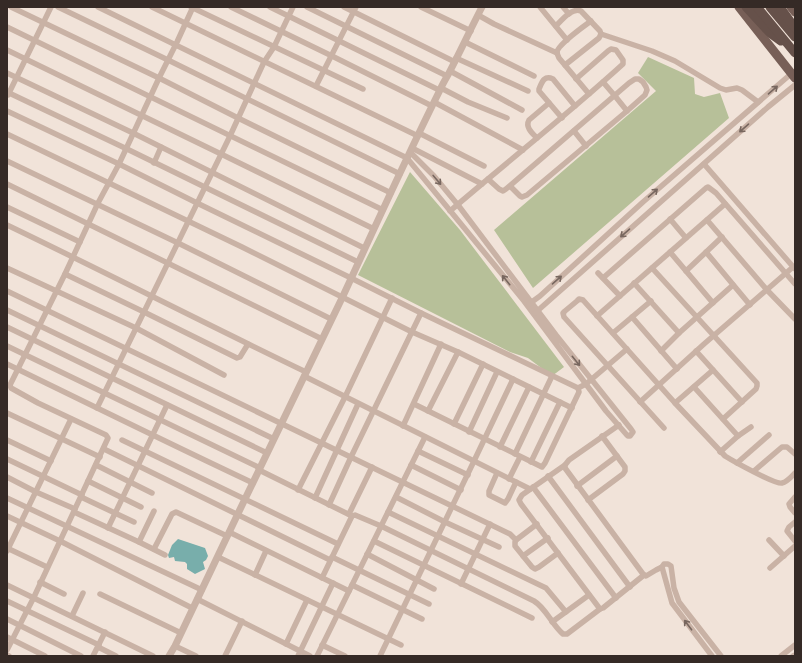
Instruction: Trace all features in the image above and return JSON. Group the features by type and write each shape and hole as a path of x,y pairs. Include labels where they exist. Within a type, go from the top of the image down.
{"highway":[{"path":"746,7 770,34 792,50"},
{"path":"757,7 792,50"},
{"path":"770,7 795,37"},
{"path":"780,7 795,28"}],"main road":[{"path":"739,7 793,75"},
{"path":"791,7 795,12"}],"street":[{"path":"11,7 159,78 391,193"},
{"path":"51,7 8,94 126,148 358,262"},
{"path":"58,7 400,174"},
{"path":"98,7 254,84 482,184"},
{"path":"152,7 264,62 484,166"},
{"path":"7,650 9,638 20,625 34,597 108,439 108,436 11,388 10,385 88,224 119,164 150,96 186,24 192,7 363,89"},
{"path":"231,7 433,104 523,150"},
{"path":"270,7 440,89 507,118"},
{"path":"97,408 230,136 264,62 274,46 293,7"},
{"path":"307,7 522,110"},
{"path":"344,7 355,9 455,60 528,91"},
{"path":"421,7 471,31"},
{"path":"169,656 332,319 364,248 440,89 482,7"},
{"path":"540,7 567,40"},
{"path":"563,7 569,14"},
{"path":"316,86 355,9"},
{"path":"556,26 575,10 582,11 601,34 652,50 720,88 726,90 737,88 758,102"},
{"path":"478,15 557,54 589,94"},
{"path":"557,54 560,47 590,21"},
{"path":"7,27 383,210"},
{"path":"565,65 599,38 601,34"},
{"path":"465,42 534,76"},
{"path":"450,211 562,118 624,62 616,50 614,49 608,51 576,79"},
{"path":"7,50 374,229"},
{"path":"7,73 133,133 364,248"},
{"path":"529,304 758,102 793,75"},
{"path":"562,118 540,93 538,89 543,81 547,78 553,80 575,106"},
{"path":"488,179 503,191 635,79 639,79 643,82 647,90 645,95 586,146 524,196 520,196 510,186"},
{"path":"603,82 627,111"},
{"path":"535,312 795,85"},
{"path":"537,138 528,128 527,122 549,103"},
{"path":"7,111 119,164 392,298 421,314 578,388"},
{"path":"574,131 586,146"},
{"path":"7,134 188,221 412,332 458,352 572,408"},
{"path":"154,162 161,147"},
{"path":"410,153 450,211 529,304"},
{"path":"410,153 434,176 458,205 606,411 628,436 630,436 633,432 631,429 556,335 535,312"},
{"path":"7,161 332,319"},
{"path":"640,402 785,273 794,268 704,164"},
{"path":"7,184 322,339"},
{"path":"603,278 708,187 712,189 795,284"},
{"path":"597,316 725,204"},
{"path":"7,207 80,242"},
{"path":"670,219 686,238"},
{"path":"707,220 767,290 795,319"},
{"path":"7,225 248,344 358,404 509,479 532,488 616,598"},
{"path":"686,271 722,237"},
{"path":"670,252 713,303"},
{"path":"706,252 750,305"},
{"path":"7,268 136,328 224,375"},
{"path":"652,268 757,383 756,389 723,419"},
{"path":"598,273 620,296"},
{"path":"65,274 237,358 240,357 248,344"},
{"path":"634,283 679,333"},
{"path":"661,351 733,285"},
{"path":"7,291 490,524 510,534 516,540"},
{"path":"298,490 323,443 392,298"},
{"path":"664,428 563,315 565,311 577,301 581,299 583,300 658,385 725,456 754,472 781,484 795,474"},
{"path":"613,333 650,301"},
{"path":"7,310 274,439"},
{"path":"329,505 421,314"},
{"path":"632,317 677,369"},
{"path":"7,327 267,453"},
{"path":"403,426 441,344"},
{"path":"7,346 259,469 298,490 350,515 355,515 381,526 538,603 561,633 565,634 603,608 644,575 648,575 662,567 664,564 670,565 674,588 679,602 720,656"},
{"path":"578,388 592,380 627,349"},
{"path":"696,351 742,402"},
{"path":"428,411 458,352"},
{"path":"7,364 153,436 253,483"},
{"path":"454,424 483,364"},
{"path":"675,403 713,370"},
{"path":"469,432 498,372"},
{"path":"509,479 552,376"},
{"path":"380,656 513,379"},
{"path":"500,447 529,387"},
{"path":"694,387 738,436"},
{"path":"414,404 531,462 544,466 579,392 578,388"},
{"path":"531,462 560,402"},
{"path":"315,498 358,404"},
{"path":"108,528 167,405"},
{"path":"7,413 100,457"},
{"path":"47,567 8,549 71,419"},
{"path":"600,609 519,500 522,495 619,425"},
{"path":"720,452 751,427"},
{"path":"737,463 769,435"},
{"path":"588,500 624,473 625,470 625,467 602,436"},
{"path":"317,656 425,437"},
{"path":"7,440 51,461"},
{"path":"122,440 338,544"},
{"path":"754,472 782,447 787,447 795,454"},
{"path":"104,449 429,604"},
{"path":"418,452 468,475"},
{"path":"577,486 617,456"},
{"path":"7,459 134,522"},
{"path":"96,465 152,493"},
{"path":"411,465 461,490"},
{"path":"565,465 566,470 577,486 644,575"},
{"path":"322,578 372,467"},
{"path":"497,473 489,491 489,495 491,497 505,503 516,482"},
{"path":"548,476 630,587"},
{"path":"7,477 165,555"},
{"path":"88,481 141,507"},
{"path":"396,497 499,547"},
{"path":"7,498 202,590"},
{"path":"795,498 789,504 795,513"},
{"path":"139,542 154,511"},
{"path":"154,549 172,514 176,512 266,551 349,591"},
{"path":"388,512 546,588 566,612"},
{"path":"7,516 60,541 192,608"},
{"path":"795,522 787,531 795,541"},
{"path":"461,584 490,524"},
{"path":"537,524 516,540 515,546 535,569 539,568 558,553"},
{"path":"523,556 548,538"},
{"path":"769,540 784,556"},
{"path":"374,541 532,618"},
{"path":"770,568 795,546"},
{"path":"255,575 266,551"},
{"path":"367,554 434,589"},
{"path":"218,557 401,645"},
{"path":"662,567 672,603 712,656"},
{"path":"40,582 64,594"},
{"path":"299,653 333,583"},
{"path":"7,585 153,656"},
{"path":"352,585 422,619"},
{"path":"72,616 83,593"},
{"path":"100,594 181,633"},
{"path":"552,622 589,595"},
{"path":"197,599 286,644 299,653 310,656"},
{"path":"286,644 308,600"},
{"path":"7,601 116,656"},
{"path":"7,619 81,656"},
{"path":"225,656 242,621"},
{"path":"93,656 105,632"},
{"path":"9,638 45,656"},
{"path":"781,656 795,645"},
{"path":"175,646 196,656"},
{"path":"322,646 345,656"}],"green space":[{"path":"648,57 694,78 695,94 704,97 720,93 729,118 533,288 494,230 656,91 638,73"},
{"path":"410,172 460,230 564,367 552,376 528,358 510,352 358,275"}],"water":[{"path":"178,539 205,548 208,556 203,562 205,569 195,574 187,569 187,564 185,562 175,561 174,557 169,558 168,555 172,545"}]}
